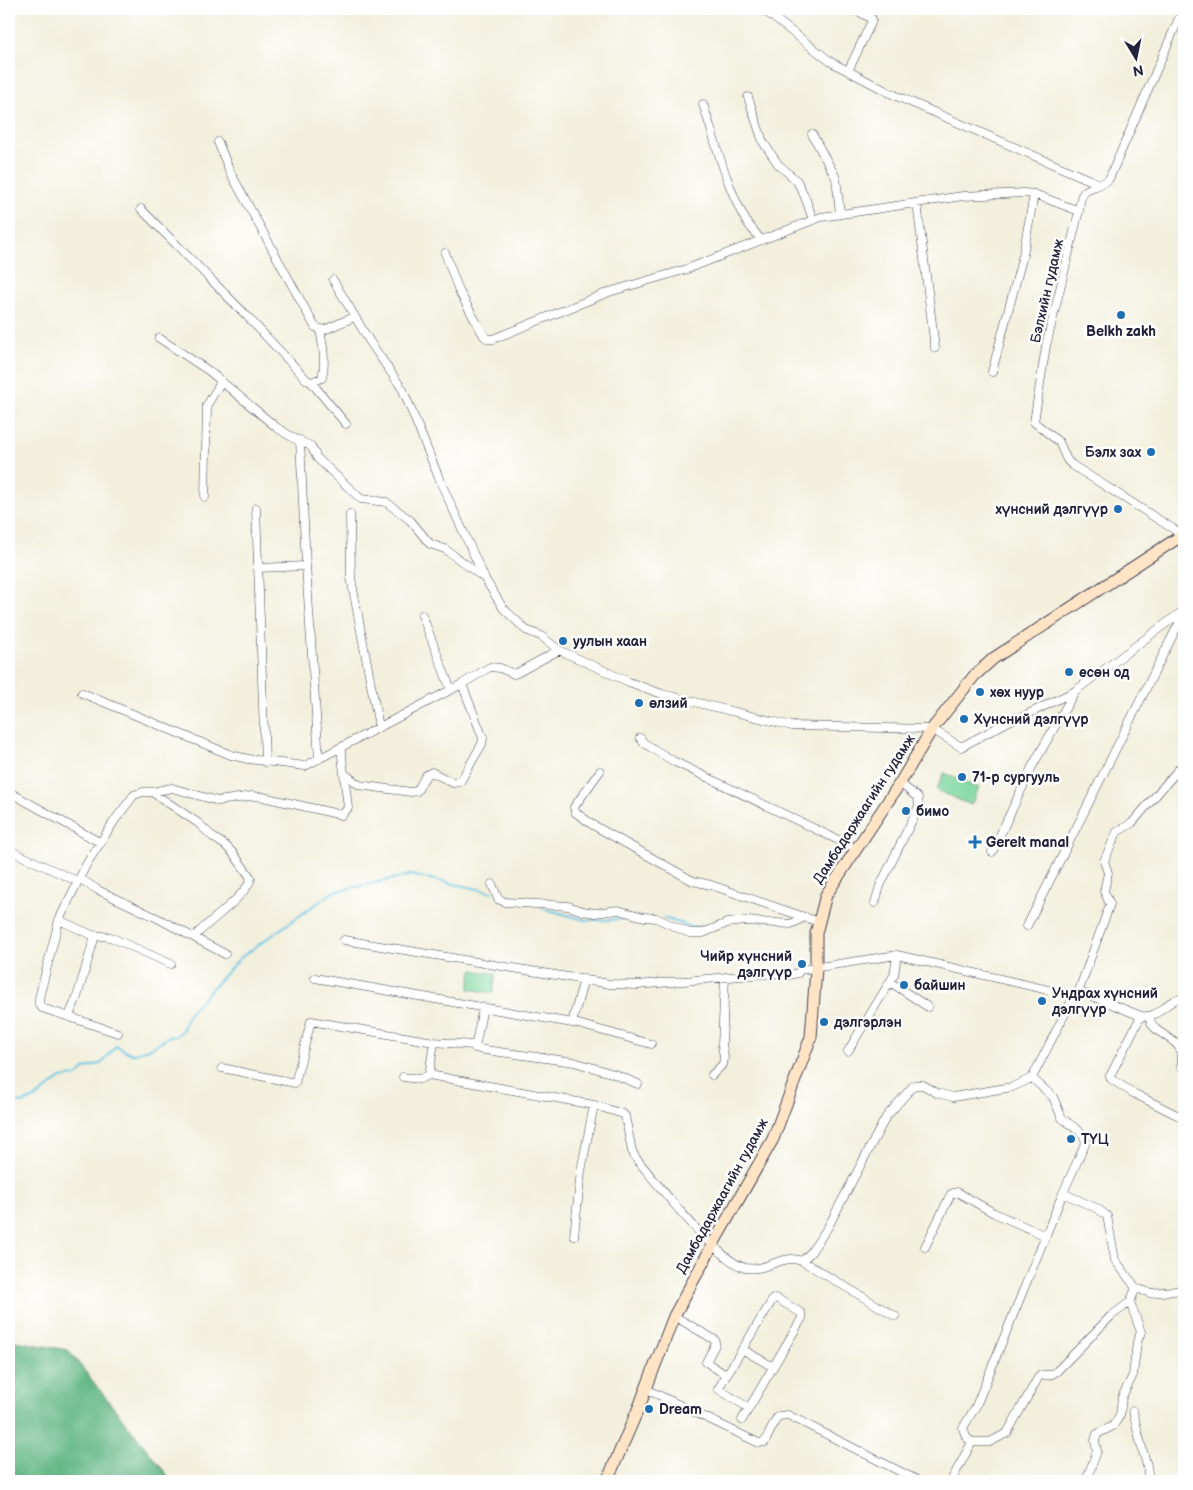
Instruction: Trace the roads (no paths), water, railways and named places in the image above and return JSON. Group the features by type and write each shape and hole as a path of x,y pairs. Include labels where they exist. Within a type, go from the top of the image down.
{"main road":[{"name":"Дамбадаржаагийн гудамж","path":"607,1481 646,1389 674,1316 773,1139 811,1037 816,969 816,933 826,895 900,783 932,730 974,676 994,658 1184,534"}],"street":[{"path":"758,9 769,14 831,62 892,94 1099,184"},
{"path":"848,71 872,19 854,9"},
{"name":"Бэлхийн гудамж","path":"1183,9 1109,179 1088,188 1080,198 1079,211 1046,346 1034,422 1059,442 1067,460 1072,465 1184,534"},
{"path":"748,97 763,142 778,164 797,181 805,196 813,220"},
{"path":"703,104 738,205 747,222 760,239"},
{"path":"812,134 836,178 840,213"},
{"path":"218,142 230,172 315,327 324,330 354,317"},
{"path":"445,253 459,291 484,336 492,339 609,292 687,269 760,239 813,220 840,213 963,196 1024,192 1079,211"},
{"path":"992,372 1023,255 1034,194"},
{"path":"917,203 935,348"},
{"path":"141,209 311,382 346,424"},
{"path":"333,280 354,317 402,390 441,483 485,578 503,608 526,630 541,636 559,650 629,682 662,694 792,726 932,730 961,747 1013,719 1022,717 1075,691 1184,610"},
{"path":"311,382 322,378 324,368 323,344 320,330"},
{"path":"159,338 209,371 276,427 311,446 317,458 361,499 386,502 410,520 430,544 445,549 485,578"},
{"path":"205,497 207,405 221,382"},
{"path":"300,440 306,566 320,759"},
{"path":"256,508 265,762"},
{"path":"350,514 351,578 379,727"},
{"path":"258,568 306,566"},
{"path":"1027,926 1184,614"},
{"path":"422,615 451,690"},
{"path":"82,694 231,755 265,762 305,766 451,690 490,667 500,668 510,673 517,673 559,650"},
{"path":"344,773 359,785 411,792 417,791 426,776 432,772 453,783 460,782 482,744 483,738 462,684"},
{"path":"992,852 1033,765 1075,691"},
{"path":"640,738 644,743 673,761 857,849"},
{"path":"118,1033 42,1008 39,1004 39,998 59,920 78,880 134,795 172,788 218,801 252,796 262,797 342,815 348,808 341,748"},
{"path":"802,1261 811,1252 828,1227 886,1117 914,1085 923,1085 953,1098 1012,1087 1032,1078 1076,995 1110,904 1104,891 1108,873 1104,861 1117,832 1132,822 1184,764"},
{"path":"600,771 574,807 575,812 593,825 693,881 819,922"},
{"path":"875,904 880,886 919,806 918,798 900,783"},
{"path":"9,792 101,843"},
{"path":"152,792 198,823 214,838 225,845 251,878 234,902 220,912 194,937"},
{"path":"9,850 78,880 225,954"},
{"path":"493,887 498,899 512,903 568,906 595,913 618,910 656,918 689,933 703,933 727,923 746,920 791,924 805,917"},
{"path":"59,920 95,936 110,937 171,964"},
{"path":"68,1016 77,997 95,936"},
{"path":"344,940 584,979 598,983 637,985 777,973 789,975 798,973 800,970 897,955 1076,995 1089,995 1145,1017 1180,1048 1183,1054 1181,1066"},
{"path":"848,1051 894,975 897,955"},
{"path":"712,1075 723,1064 724,1057 722,1045 725,977"},
{"path":"315,978 572,1023 651,1044"},
{"path":"572,1023 584,979"},
{"path":"890,982 928,1007"},
{"path":"1145,1017 1153,1016 1174,1000 1184,997"},
{"path":"475,1048 482,1008"},
{"path":"1145,1017 1110,1076 1111,1079 1135,1094 1177,1115"},
{"path":"222,1068 295,1083 311,1021 434,1042 473,1045 475,1048 574,1062 638,1084"},
{"path":"429,1075 434,1042"},
{"path":"403,1077 420,1079 429,1075 594,1105 623,1114 635,1158 712,1246 741,1267 760,1268 790,1259 802,1261 895,1316"},
{"path":"1032,1078 1053,1097 1062,1118 1083,1134 1086,1142 1063,1193 976,1406 963,1428 966,1437 972,1442 990,1442 1008,1433 1038,1378 1041,1375 1050,1375 1056,1372 1111,1316 1130,1302 1136,1288"},
{"path":"574,1236 581,1171 594,1105"},
{"path":"925,1247 951,1194 957,1192 994,1213 1046,1236"},
{"path":"1063,1193 1098,1209 1108,1216 1115,1260 1136,1288 1150,1293 1184,1290"},
{"path":"742,1420 802,1318 801,1313 774,1298 718,1391 749,1408"},
{"path":"1086,1481 1097,1451 1095,1441 1097,1434 1112,1426 1120,1415 1122,1397 1133,1375 1137,1342 1141,1332 1130,1302"},
{"path":"674,1316 715,1340 715,1345 706,1362 726,1375"},
{"path":"742,1349 773,1367"},
{"path":"646,1389 762,1444 765,1442 779,1416 788,1415 919,1481"},
{"path":"1133,1411 1148,1466 1149,1481"},
{"path":"951,1481 972,1442"}],"waterway":[{"path":"9,1101 23,1103 37,1097 61,1078 77,1076 84,1069 102,1063 116,1046 132,1054 151,1048 168,1037 176,1036 182,1031 189,1013 240,958 333,892 411,875 492,892"},
{"path":"499,894 516,899"},
{"path":"542,908 585,920 610,920 633,917"},
{"path":"664,918 689,926 706,928"}],"place":[{"name":"Belkh zakh","path":"1121,315"},
{"name":"Бэлх зах","path":"1151,452"},
{"name":"хүнсний дэлгүүр","path":"1118,509"},
{"name":"уулын хаан","path":"563,641"},
{"name":"есөн од","path":"1069,672"},
{"name":"хөх нуур","path":"980,692"},
{"name":"өлзий","path":"639,703"},
{"name":"Хүнсний дэлгүүр","path":"964,719"},
{"name":"71-р сургууль","path":"962,777"},
{"name":"бимо","path":"906,811"},
{"name":"Gerelt manal","path":"975,842"},
{"name":"Чийр хүнсний дэлгүүр","path":"802,964"},
{"name":"байшин","path":"904,985"},
{"name":"Ундрах хүнсний дэлгүүр","path":"1042,1001"},
{"name":"дэлгэрлэн","path":"824,1022"},
{"name":"ТҮЦ","path":"1071,1139"},
{"name":"Dream","path":"649,1409"}]}
